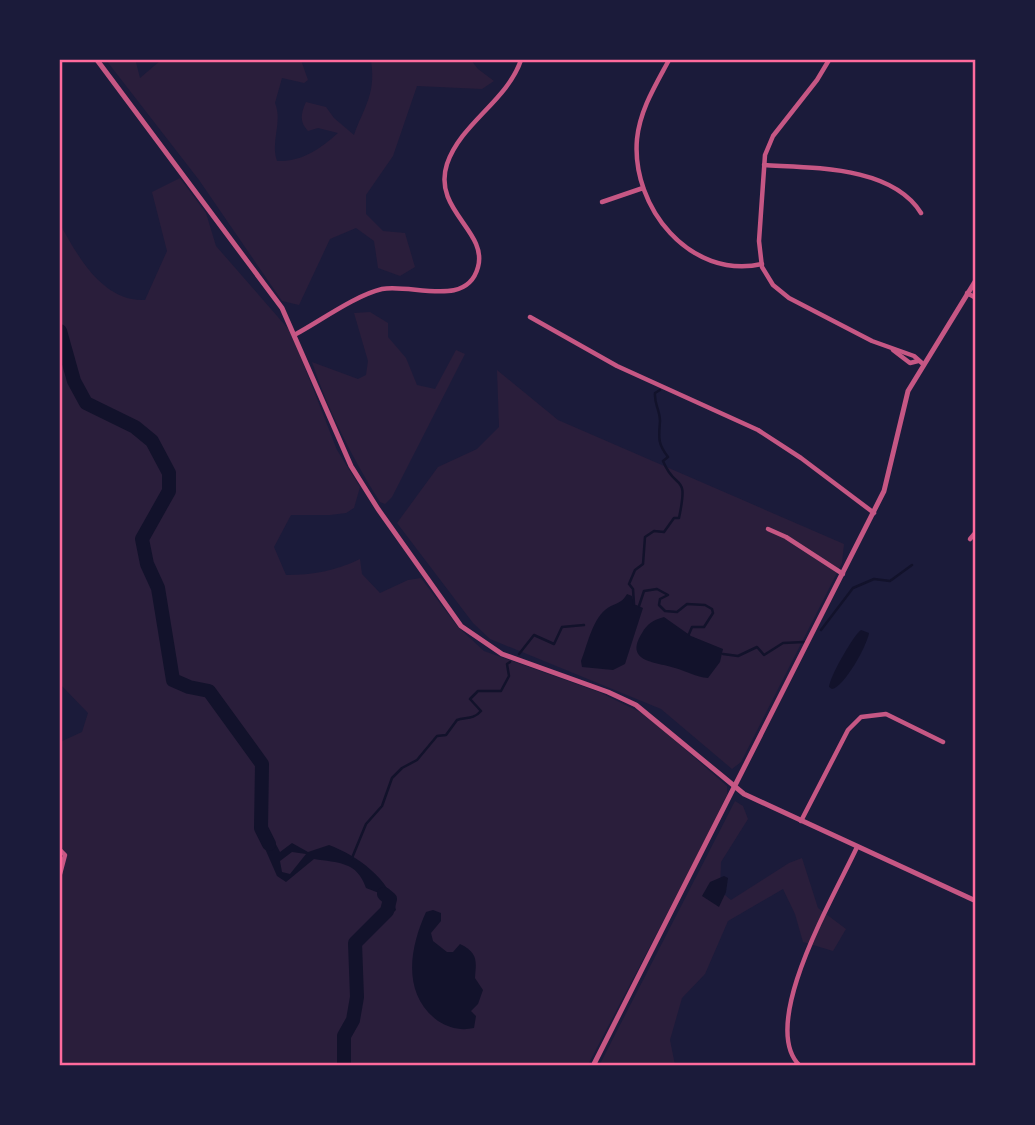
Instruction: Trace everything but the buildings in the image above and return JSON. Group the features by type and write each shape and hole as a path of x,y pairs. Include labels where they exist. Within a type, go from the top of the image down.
{"street":[{"path":"97,60 159,147 242,251 282,308 296,334 331,425 355,473 461,626 502,654 608,692 636,705 744,794 975,901"},
{"path":"296,334 383,289 447,292 459,289 471,280 478,267 478,248 448,199 446,167 457,145 508,86 521,60"},
{"path":"669,60 649,97 639,125 637,159 643,188 660,221 690,249 727,266 762,264"},
{"path":"829,60 817,80 773,136 764,165 759,241 762,264 773,285 789,298 893,350 910,363 921,362"},
{"path":"764,165 859,173 905,196 922,213"},
{"path":"602,202 643,188"},
{"path":"593,1066 874,513 891,472 903,403 921,362 975,280"},
{"path":"967,293 975,298"},
{"path":"530,317 617,366 758,430 801,458 874,513"},
{"path":"768,529 786,537 843,574"},
{"path":"970,539 975,532"},
{"path":"800,821 848,730 861,717 875,713 888,715 943,743"},
{"path":"800,1066 787,1046 788,1004 858,847"},
{"path":"60,850 65,855 60,874"}],"shaded area":[{"path":"106,60 136,62 140,78 161,60 301,60 308,80 304,83 282,78 275,103 278,118 275,146 277,161 295,159 310,153 338,133 318,128 308,131 302,117 306,102 326,107 334,118 354,135 371,91 371,60 471,60 494,81 482,89 417,86 393,156 366,195 366,214 383,231 405,233 415,267 400,276 378,268 374,241 356,228 330,239 299,305 282,301 199,180"},
{"path":"180,178 206,213 216,246 291,332 337,450 360,487 354,508 346,513 291,515 274,547 286,575 324,572 360,559 362,574 380,593 408,580 421,578 458,627 484,651 599,692 646,715 727,786 727,795 706,839 588,1065 60,1065 60,742 82,732 88,713 60,684 60,224 84,263 104,286 130,299 145,300 167,251 152,192"},
{"path":"370,312 388,323 388,337 406,358 417,385 435,389 456,350 465,354 392,497 385,504 380,502 351,452 333,416 312,362 358,379 366,375 368,361 354,313"},
{"path":"497,370 558,420 844,544 842,563 741,762 732,769 661,709 490,639 473,623 397,523 438,467 477,449 499,427"},
{"path":"627,594 632,596 634,604 643,608 625,664 613,670 582,667 581,661 590,634 600,615"},
{"path":"664,617 691,636 723,649 720,662 708,678 645,660 640,656 637,643 644,630"},
{"path":"861,630 869,633 864,647 843,681 832,689 829,687 830,682 837,666"},
{"path":"735,801 743,806 748,819 721,862 720,891 731,900 789,863 802,858 818,908 846,929 833,951 803,942 795,914 783,889 728,921 705,974 682,998 670,1040 675,1065 599,1066"},
{"path":"267,827 280,852 292,843 308,852 329,845 350,855 380,878 393,899 396,910 392,914 385,907 379,893 366,888 352,868 339,863 314,859 286,882 277,876 256,828","holes":["292,852 306,854 290,874 282,872 280,861"]},
{"path":"724,876 728,878 726,892 719,907 702,896 710,882"},
{"path":"433,910 441,913 441,921 431,933 433,941 447,952 453,952 460,944 471,951 475,958 475,978 483,990 478,1004 471,1011 476,1016 474,1028 460,1029 438,1021 418,998 412,970 413,955 426,912"}],"waterway":[{"path":"60,331 74,381 86,403 135,427 152,441 169,473 169,491 142,539 147,564 158,588 173,680 209,691 262,764 261,828 269,844"},
{"path":"634,604 633,589 629,584 635,570 643,564 645,537 654,531 664,532 674,518 679,518 682,503 682,487 672,477 663,461 668,457 660,440 660,417 655,397 655,393 660,390"},
{"path":"821,630 853,588 874,579 890,581 912,565"},
{"path":"639,606 644,591 657,589 668,595 660,599 659,605 665,611 677,612 687,604 705,605 712,609 713,613 704,627 692,627 689,634"},
{"path":"519,654 534,635 554,644 562,627 584,625"},
{"path":"723,654 738,656 757,647 764,655 783,643 804,642"},
{"path":"352,858 366,824 382,806 392,778 402,768 417,760 437,736 446,735 457,720 478,714 481,711 470,699 478,691 501,691 509,676 507,664 510,662"},
{"path":"344,1066 344,1036 353,1020 357,997 355,943 387,911 390,899 384,894"}]}
